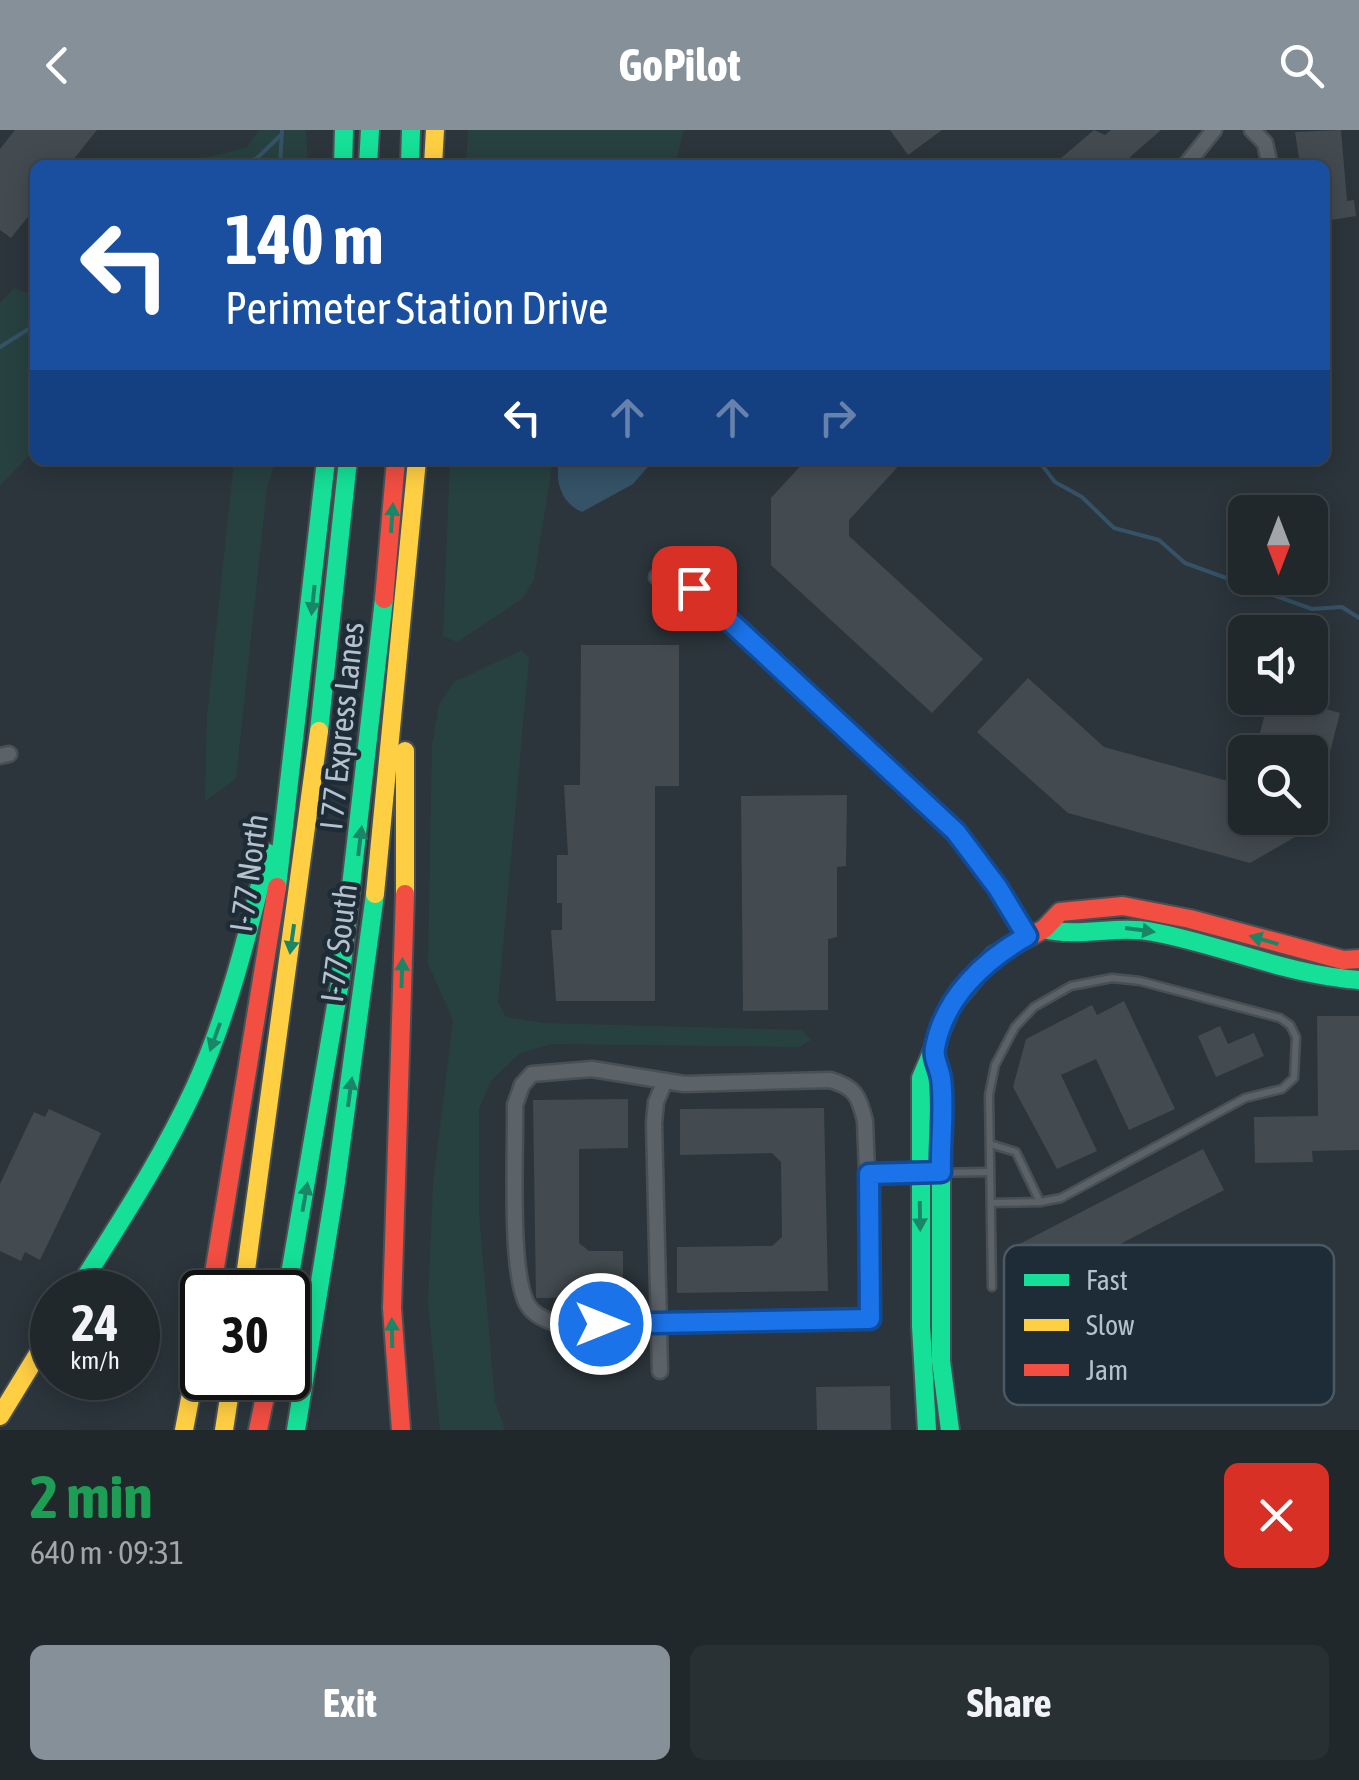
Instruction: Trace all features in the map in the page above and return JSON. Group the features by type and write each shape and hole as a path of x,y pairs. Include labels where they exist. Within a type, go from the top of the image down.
{"main road":[{"path":"343,160 344,130"},
{"path":"368,160 370,130"},
{"path":"410,160 411,130"},
{"path":"433,160 435,130"},
{"name":"I-77 North","path":"215,1270 261,998 297,741 325,465"},
{"name":"I 77 Express Lanes","path":"246,1270 318,744 347,465"},
{"name":"I 77 Express Lanes","path":"291,1270 322,1100 356,873 396,465"},
{"name":"I-77 South","path":"296,1430 361,1009 403,630 417,465"},
{"path":"401,1430 392,1308 407,836 403,630"},
{"path":"90,1270 161,1154 210,1052 244,948 297,741"},
{"path":"927,1430 919,1173 922,1067 933,1052 952,1005 971,978 994,955 1036,933 1060,912 1123,906 1190,919 1294,948 1359,959"},
{"path":"1036,933 1060,935 1100,926 1156,932 1294,970 1359,980"},
{"path":"933,1052 941,1076 941,1361 950,1430"},
{"path":"0,1416 30,1367"},
{"path":"184,1430 190,1400"},
{"path":"224,1430 229,1400"},
{"path":"258,1430 264,1400"}],"street":[{"path":"1190,160 1214,130"},
{"path":"1252,130 1265,142 1269,160"},
{"path":"657,577 680,580 694,588 926,803 976,857 1036,933"},
{"path":"592,1069 665,1081 830,1080 848,1086 859,1096 869,1174 870,1319 559,1325 540,1318 528,1306 519,1270 516,1105 522,1085 532,1074 592,1069"},
{"path":"660,1371 654,1123 656,1102 665,1081"}],"lane":[{"path":"991,1203 1061,1198 1245,1098 1282,1089 1294,1078 1297,1067 1296,1037 1290,1025 1280,1018 1140,981 1112,978 1071,986 1034,1007 1015,1027 995,1065 989,1096 992,1287"},
{"path":"990,1144 1016,1152 1040,1202"},
{"path":"869,1174 990,1172"},
{"path":"922,1362 941,1361"}],"green space":[{"path":"259,130 306,130 308,160 202,160 246,148"},
{"path":"468,130 684,130 676,160 466,160"},
{"path":"14,288 30,293 30,454 0,486 0,303"},
{"path":"233,465 274,465 267,488 236,779 205,801 207,716"},
{"path":"450,465 552,465 534,580 522,599 457,642 443,636"},
{"path":"522,650 529,659 498,1002 506,1017 543,1023 802,1030 811,1040 800,1047 552,1044 520,1053 491,1081 479,1109 479,1212 495,1401 505,1430 440,1430 428,1303 433,1185 453,1020 428,964 432,744 439,705 454,682"}],"water":[{"path":"559,465 650,465 633,484 582,512 561,491"}],"building":[{"path":"15,130 97,130 73,160 30,160 30,214 11,238 0,230 0,149"},
{"path":"890,130 942,130 908,155"},
{"path":"1094,130 1105,135 1111,130 1161,130 1130,157 1133,160 1059,160"},
{"path":"1341,130 1347,201 1354,200 1356,216 1330,220 1330,160 1299,160 1295,132"},
{"path":"801,465 899,465 849,520 849,536 983,659 932,713 771,565 771,498"},
{"path":"581,645 679,645 679,786 655,786 655,1001 556,1001 551,930 562,930 562,903 557,903 557,855 568,855 564,785 580,785"},
{"path":"1028,678 1104,747 1228,781 1228,835 1299,835 1250,863 1068,813 977,732"},
{"path":"1328,710 1340,713 1328,760 1328,735 1259,735 1265,715 1328,715"},
{"path":"847,795 846,866 837,867 837,937 828,939 828,1010 743,1011 741,796"},
{"path":"1124,1001 1175,1109 1129,1130 1096,1059 1061,1075 1097,1151 1057,1169 1013,1087 1026,1039 1092,1005 1097,1015"},
{"path":"1317,1016 1359,1016 1359,1150 1312,1151 1313,1162 1255,1163 1254,1117 1318,1116"},
{"path":"1220,1026 1228,1044 1254,1033 1264,1056 1216,1077 1198,1036"},
{"path":"628,1099 628,1148 579,1149 579,1243 589,1251 623,1251 623,1297 536,1298 533,1100"},
{"path":"824,1108 828,1291 677,1293 677,1247 772,1246 782,1237 781,1162 772,1153 680,1155 680,1109"},
{"path":"49,1109 101,1133 40,1260 25,1252 21,1261 0,1251 0,1184 34,1112 45,1117"},
{"path":"1203,1149 1224,1190 1118,1245 1018,1245"},
{"path":"890,1386 891,1430 817,1430 816,1387"}],"waterway":[{"path":"280,160 282,130"},
{"path":"252,160 282,134"},
{"path":"0,347 30,328"},
{"path":"1042,465 1055,482 1082,497 1114,528 1159,540 1185,563 1312,609 1342,607 1359,618"}],"traffic: fast":[{"path":"343,160 344,130"},
{"path":"368,160 370,130"},
{"path":"410,160 411,130"},
{"path":"277,887 325,465"},
{"path":"319,731 347,465"},
{"path":"291,1270 340,982 384,599"},
{"path":"90,1270 154,1166 207,1059 228,1001 268,853"},
{"path":"296,1430 335,1189 375,894"},
{"path":"1044,929 1153,932 1306,972 1359,980"},
{"path":"927,1430 921,1326 921,1078 952,1005 994,955 1012,946"},
{"path":"933,1052 941,1076 941,1361 950,1430"}],"traffic: slow":[{"path":"433,160 435,130"},
{"path":"375,894 417,465"},
{"path":"246,1270 319,731"},
{"path":"405,751 405,894"},
{"path":"0,1416 30,1367"},
{"path":"184,1430 190,1400"},
{"path":"224,1430 229,1400"}],"traffic: jam":[{"path":"384,599 396,465"},
{"path":"215,1270 277,887"},
{"path":"401,1430 392,1308 405,894"},
{"path":"1012,946 1044,929 1060,912 1123,906 1190,919 1343,960 1359,959"},
{"path":"258,1430 264,1400"}],"route":[{"path":"601,1324 870,1319 869,1174 941,1172 941,1076 933,1052 941,1027 971,978 994,955 1027,936 998,888 956,832 694,588"}]}
